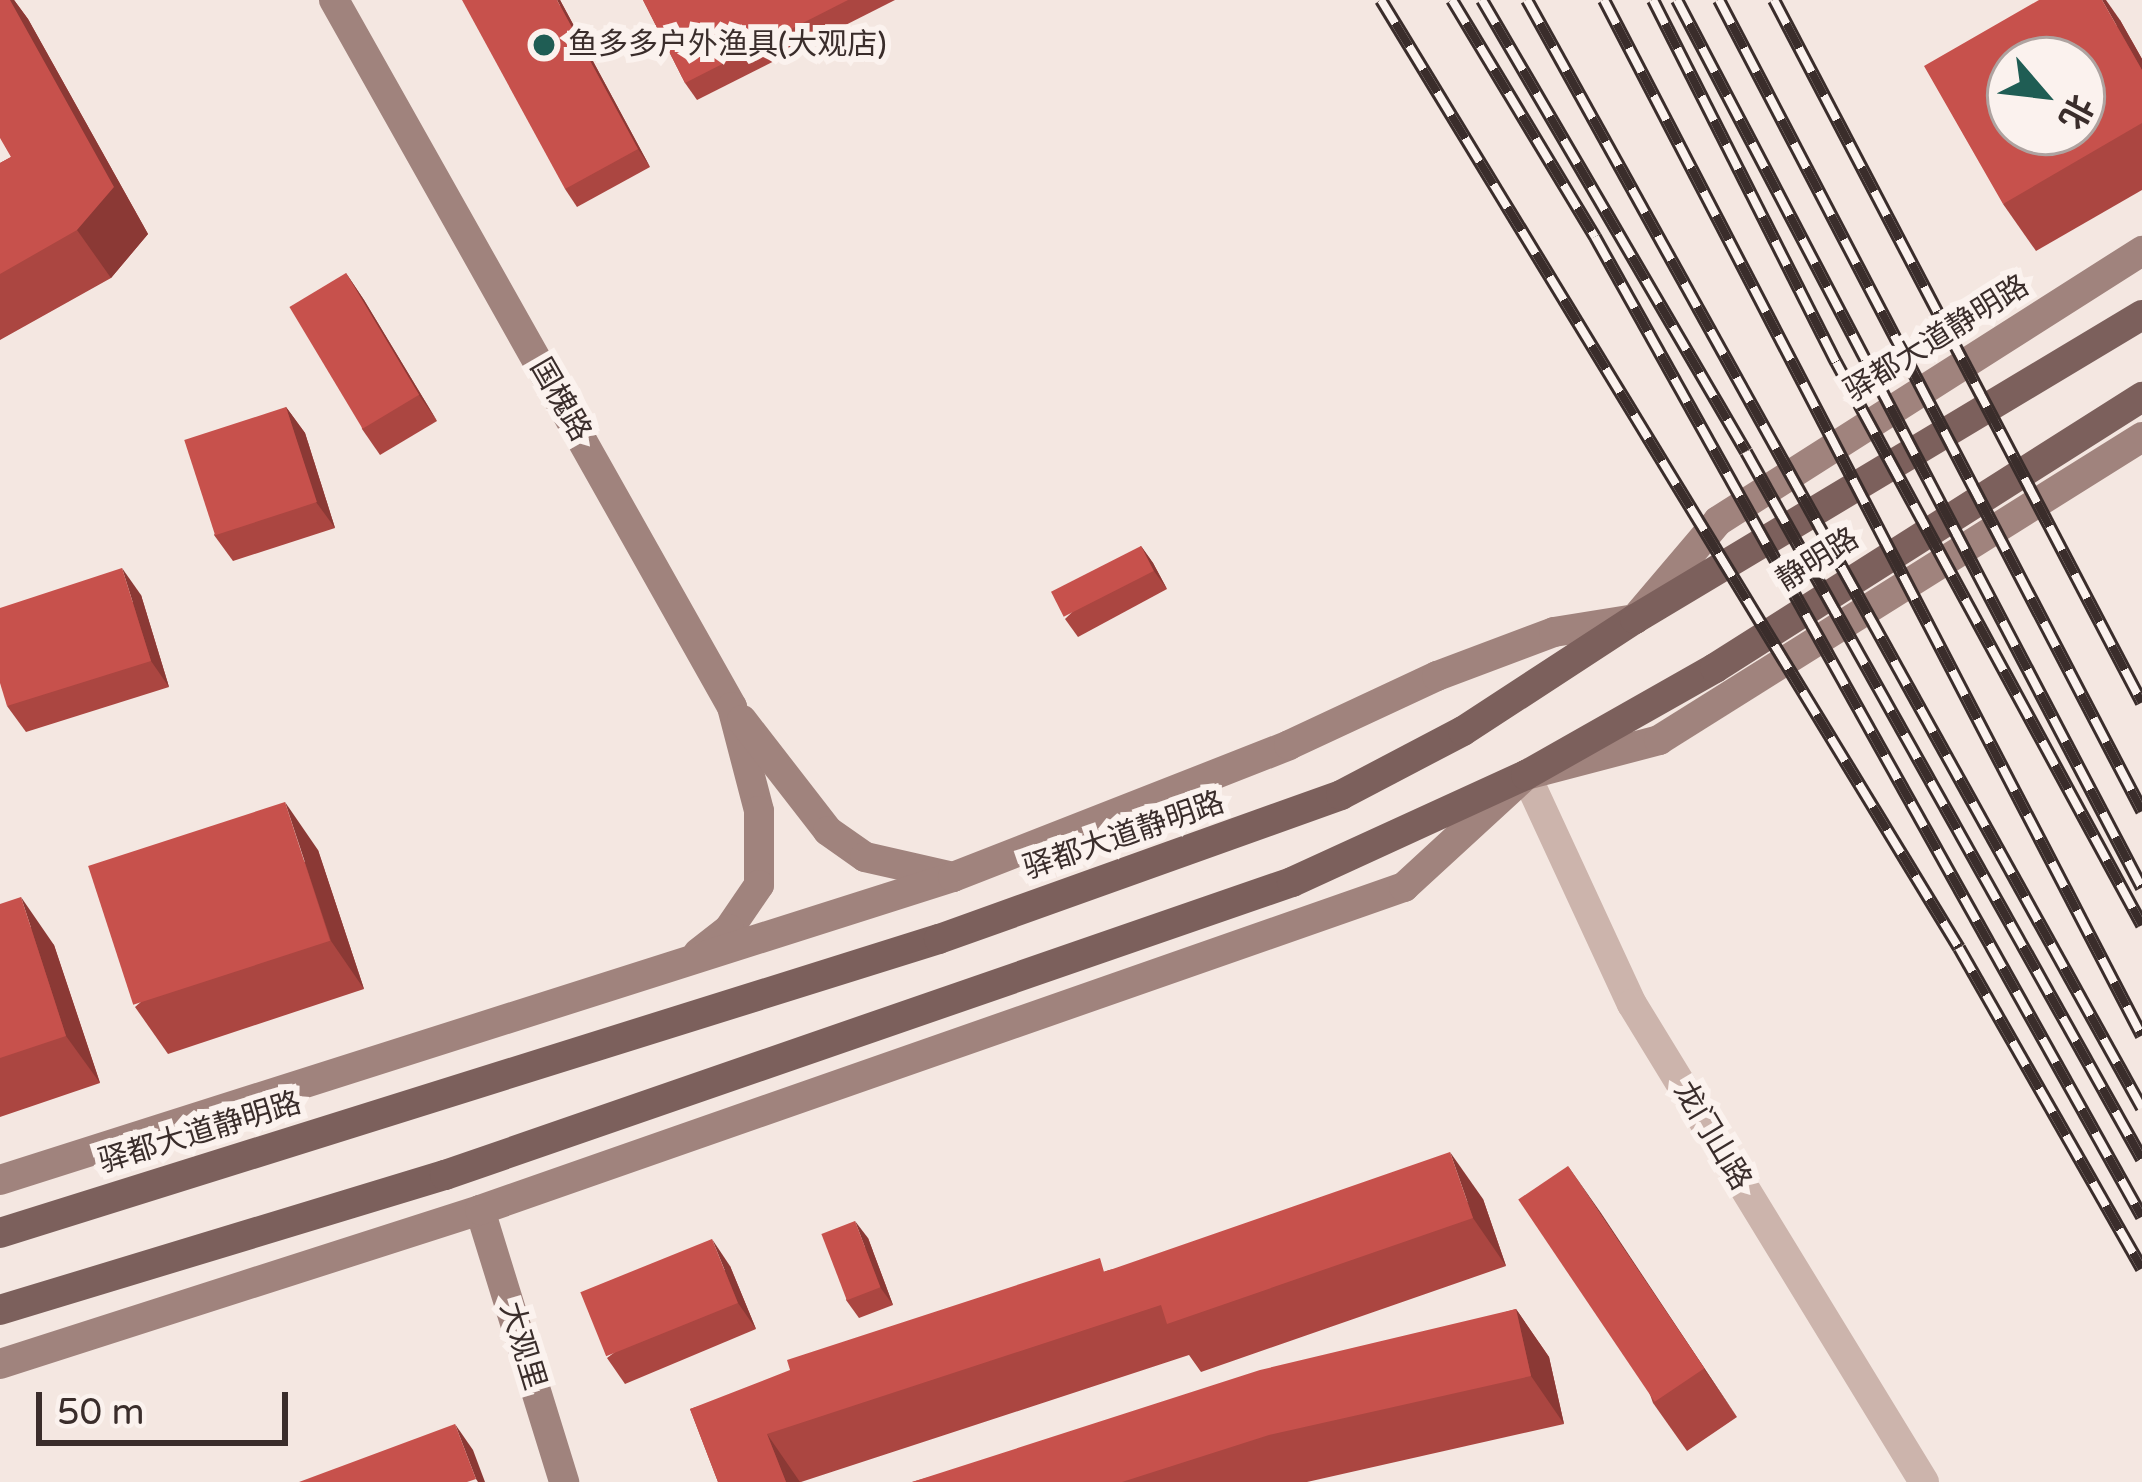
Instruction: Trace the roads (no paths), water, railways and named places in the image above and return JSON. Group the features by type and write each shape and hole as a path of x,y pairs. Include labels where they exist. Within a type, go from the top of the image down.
{"main road":[{"name":"静明路","path":"1635,619 2142,315"},
{"name":"静明路","path":"1526,775 1714,668 2142,397"},
{"name":"驿都大道静明路","path":"0,1233 939,939 1264,825 1463,731 1635,619"},
{"path":"0,1310 445,1174 1270,890 1526,775"}],"street":[{"name":"国槐路","path":"334,0 732,707 759,811 759,886 729,929 679,967"},
{"name":"驿都大道静明路","path":"1635,619 1718,521 2142,251"},
{"path":"0,1364 480,1210 1404,886 1526,775 1658,740 2142,437"},
{"path":"0,1180 953,877 1289,745 1437,676 1554,632 1635,619"},
{"path":"732,707 828,831 865,857 953,877"},
{"name":"龙门山路","path":"1526,775 1632,1004 1924,1482"},
{"name":"大观里","path":"480,1210 564,1482"}],"railway":[{"path":"1381,0 1959,948 2142,1269"},
{"path":"1452,0 1595,237 2142,1217"},
{"path":"1482,0 1746,452 2142,1159"},
{"path":"1527,0 2142,1108"},
{"path":"1604,0 2142,1036"},
{"path":"1653,0 1836,362 2142,925"},
{"path":"1677,0 2142,888"},
{"path":"1719,0 2142,811"},
{"path":"1774,0 2142,703"}],"place":[{"name":"鱼多多户外渔具(大观店)","path":"544,45"}]}
